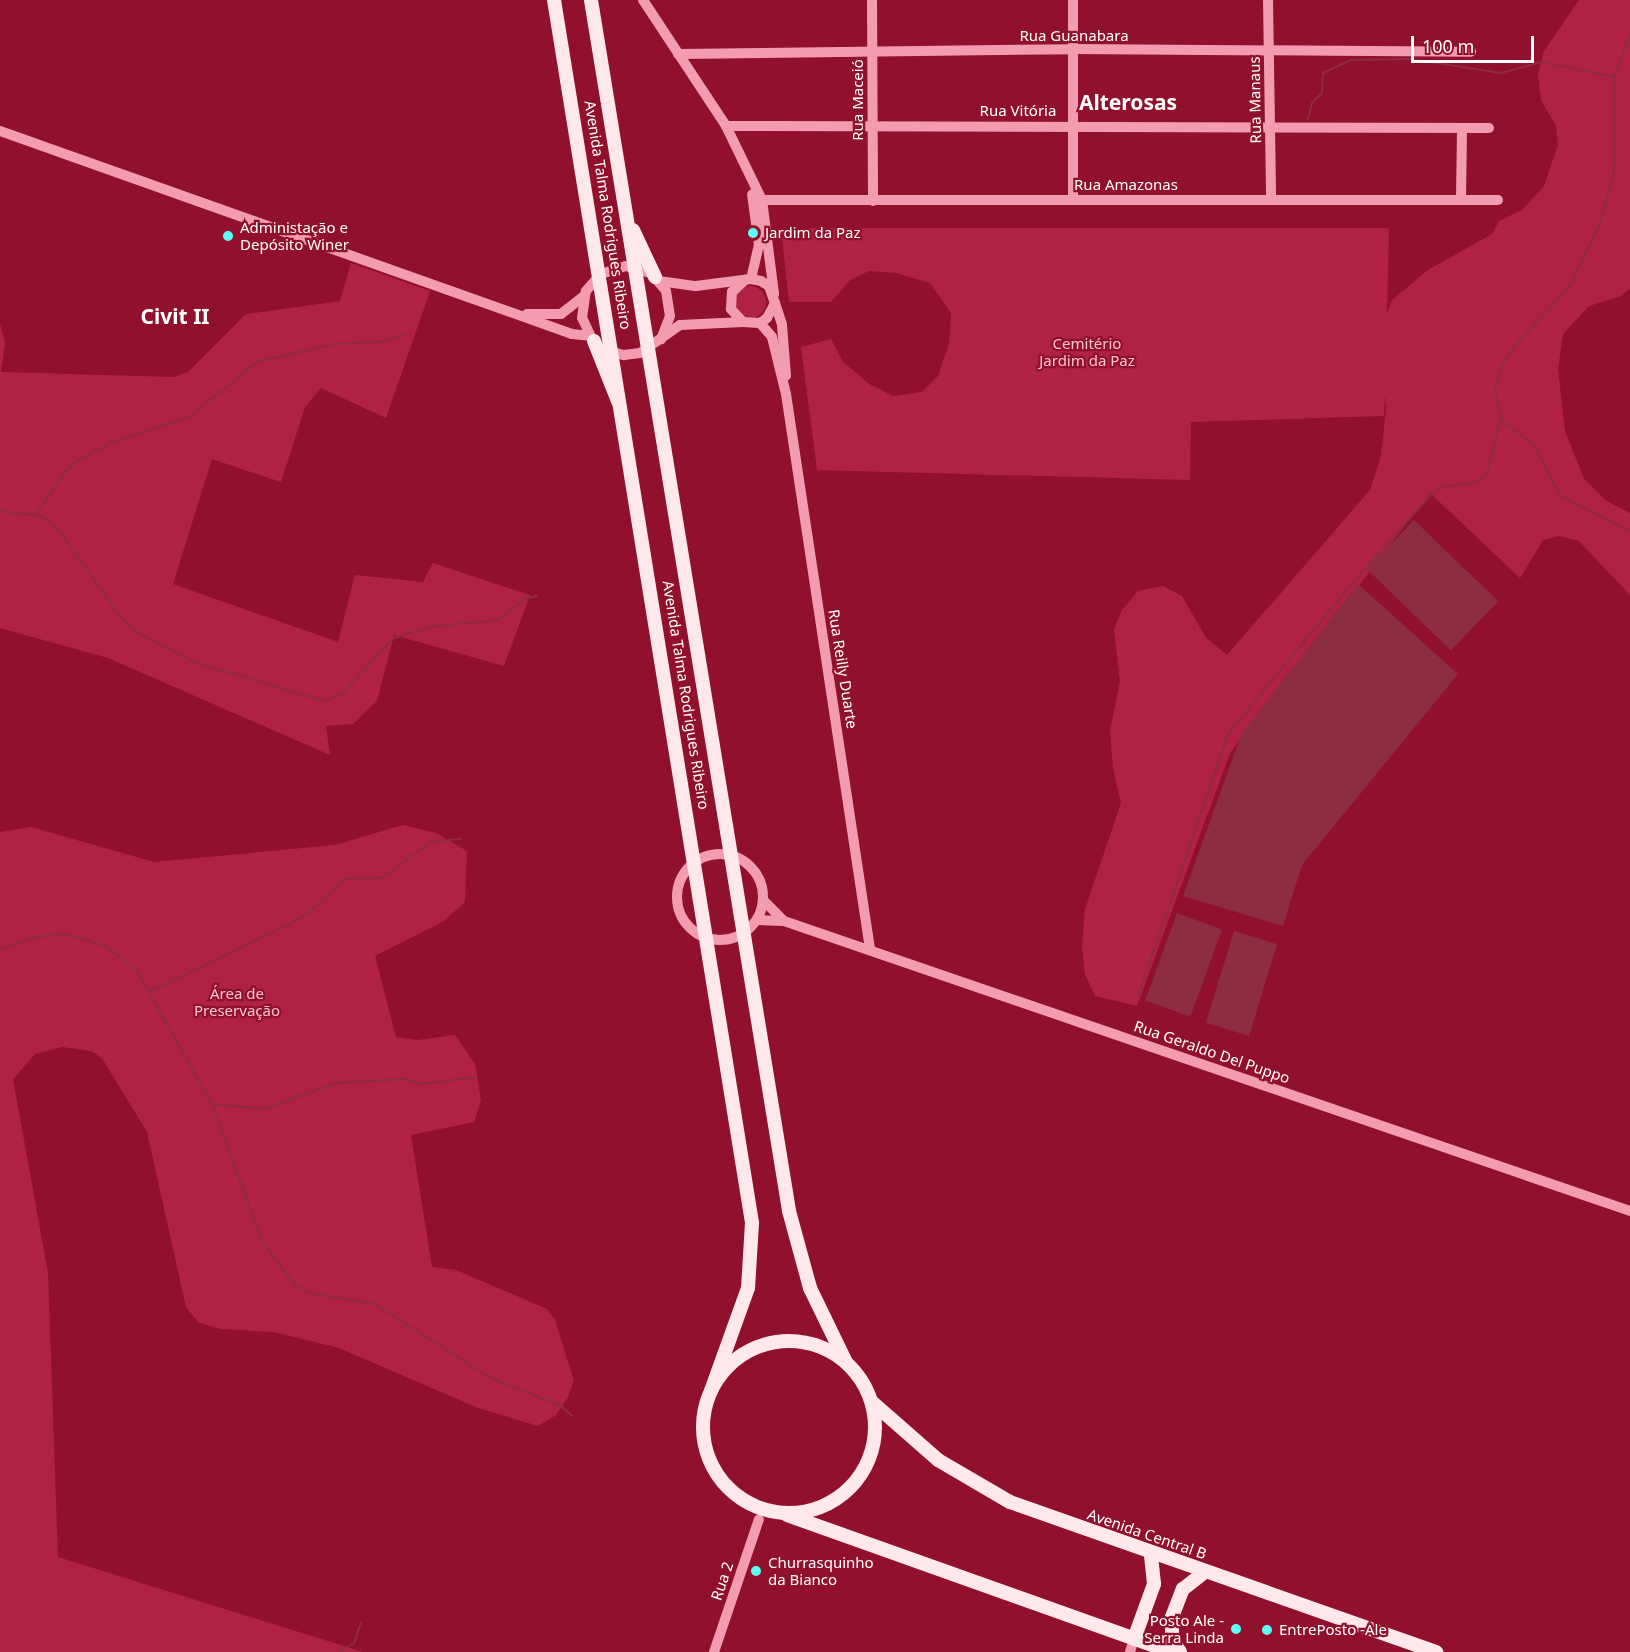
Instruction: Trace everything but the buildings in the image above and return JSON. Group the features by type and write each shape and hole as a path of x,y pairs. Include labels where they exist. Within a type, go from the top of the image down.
{"main road":[{"name":"Avenida Talma Rodrigues Ribeiro","path":"554,0 624,413 696,861 753,1245 741,1312 711,1391"},
{"name":"Avenida Talma Rodrigues Ribeiro","path":"591,0 793,1232 810,1288 846,1362"},
{"path":"629,223 657,279"},
{"path":"592,339 624,413"},
{"name":"Avenida Central B","path":"1171,1652 1132,1645 785,1514 742,1501 712,1468 703,1424 711,1391 736,1360 772,1343 811,1344 846,1362 872,1402 926,1451 989,1492 1151,1554 1436,1652"},
{"name":"Avenida Central B","path":"785,1514 817,1510 846,1493 866,1467 875,1435 872,1402"},
{"path":"1132,1645 1154,1584 1151,1554"},
{"path":"1180,1652 1172,1640 1172,1617 1183,1589 1205,1572"}],"street":[{"name":"Rua Reilly Duarte","path":"644,0 726,126 749,173 757,200 774,299 782,326 786,394"},
{"name":"Rua Maceió","path":"872,0 873,201"},
{"path":"1072,200 1073,0"},
{"name":"Rua Manaus","path":"1268,0 1271,200"},
{"name":"Rua Guanabara","path":"678,54 874,54 1074,49 1269,53 1471,52"},
{"name":"Rua Vitória","path":"726,126 1270,125 1490,128"},
{"path":"1461,200 1462,128"},
{"path":"0,131 515,313 592,339 614,354 629,355 649,349 680,325 760,323 767,318 774,299 768,286 748,280 696,286 657,279 636,267 615,267 601,274 576,305 561,314 515,313"},
{"name":"Rua Reilly Duarte","path":"748,280 759,245 757,200"},
{"name":"Rua Amazonas","path":"757,200 1498,200"},
{"path":"657,279 671,309 661,339"},
{"path":"743,322 735,317 730,300 732,292 748,280"},
{"path":"586,291 582,318 592,339"},
{"name":"Rua Reilly Duarte","path":"760,323 772,337 786,394 870,949"},
{"path":"713,855 731,855 743,860 757,874 763,900 757,920 744,933 727,940 708,938 685,922 678,902 681,880 696,861 713,855"},
{"name":"Rua Geraldo Del Puppo","path":"763,900 784,921"},
{"name":"Rua Geraldo Del Puppo","path":"757,920 784,921 870,949 1630,1211"},
{"name":"Rua 2","path":"714,1652 759,1519"}],"green space":[{"name":"Cemitério Jardim da Paz","path":"1579,0 1630,0 1630,288 1621,296 1589,306 1563,334 1558,369 1565,431 1584,479 1605,500 1630,513 1630,595 1579,541 1559,536 1543,540 1520,578 1430,493 1230,753 1137,1006 1095,996 1085,974 1082,946 1085,909 1121,803 1113,768 1110,731 1120,681 1114,629 1122,610 1138,591 1163,586 1182,596 1206,638 1227,655 1370,490 1381,456 1386,408 1385,395 1384,416 1191,422 1190,480 817,470 801,347 831,339 843,362 869,384 893,396 922,392 938,376 949,344 951,313 930,283 896,273 869,271 850,280 831,302 789,302 781,228 1389,228 1387,313 1392,300 1428,270 1492,234 1499,221 1522,210 1544,186 1558,145 1556,126 1541,100 1538,75 1544,51"},
{"path":"351,263 430,291 386,418 321,388 305,407 281,482 212,459 173,584 338,642 355,575 423,582 433,563 530,595 504,666 394,635 377,701 353,724 326,726 330,755 108,658 0,628 0,324 5,342 1,372 174,377 188,372 246,314 340,301"},
{"path":"750,286 762,290 766,302 762,314 750,318 738,314 734,302 738,290"},
{"name":"Área de Preservação","path":"403,825 436,833 467,851 465,902 444,921 375,956 396,1037 418,1040 455,1035 475,1064 481,1100 474,1122 411,1135 432,1267 456,1270 547,1309 555,1320 574,1381 567,1399 556,1415 538,1426 478,1408 339,1348 274,1332 220,1329 198,1322 186,1307 147,1132 102,1058 91,1051 62,1047 35,1054 13,1079 48,1273 58,1557 363,1652 0,1652 0,832 31,827 154,862 335,845"}],"shaded area":[{"path":"1414,520 1498,601 1451,650 1367,569"},
{"path":"1358,584 1458,674 1302,865 1283,926 1183,896 1242,733"},
{"path":"1177,913 1222,929 1190,1017 1145,1000"},
{"path":"1234,931 1277,944 1249,1036 1206,1023"}],"waterway":[{"path":"1630,35 1614,77 1614,172 1599,226 1570,286 1514,347 1500,369 1495,390 1502,420 1533,444 1561,496 1630,531"},
{"path":"1308,119 1312,103 1322,93 1323,73 1351,60 1410,59 1501,73 1542,62 1614,77"},
{"path":"36,514 66,471 80,459 118,440 189,417 259,361 336,344 379,342 404,335"},
{"path":"1138,996 1228,734 1355,580 1433,492 1442,487 1477,482 1487,475 1501,417"},
{"path":"0,511 41,516 59,530 119,615 136,632 194,662 325,701 342,694 394,638 427,627 499,620 524,599 537,596"},
{"path":"151,991 292,923 314,908 344,879 382,878 431,842 461,839"},
{"path":"0,949 35,937 68,934 108,947 137,971 212,1104 262,1241 295,1285 309,1293 375,1304 489,1377 561,1406 572,1416"},
{"path":"212,1104 263,1109 337,1083 405,1079 422,1084 476,1077"},
{"path":"339,1652 354,1643 361,1623"}],"place":[{"name":"Jardim da Paz","path":"753,233"},
{"name":"Administação e Depósito Winer","path":"228,236"},
{"name":"Churrasquinho da Bianco","path":"756,1571"},
{"name":"Posto Ale - Serra Linda","path":"1236,1629"},
{"name":"EntrePosto -Ale","path":"1267,1630"}],"district":[{"name":"Alterosas","path":"1128,102"},
{"name":"Civit II","path":"175,316"}]}
